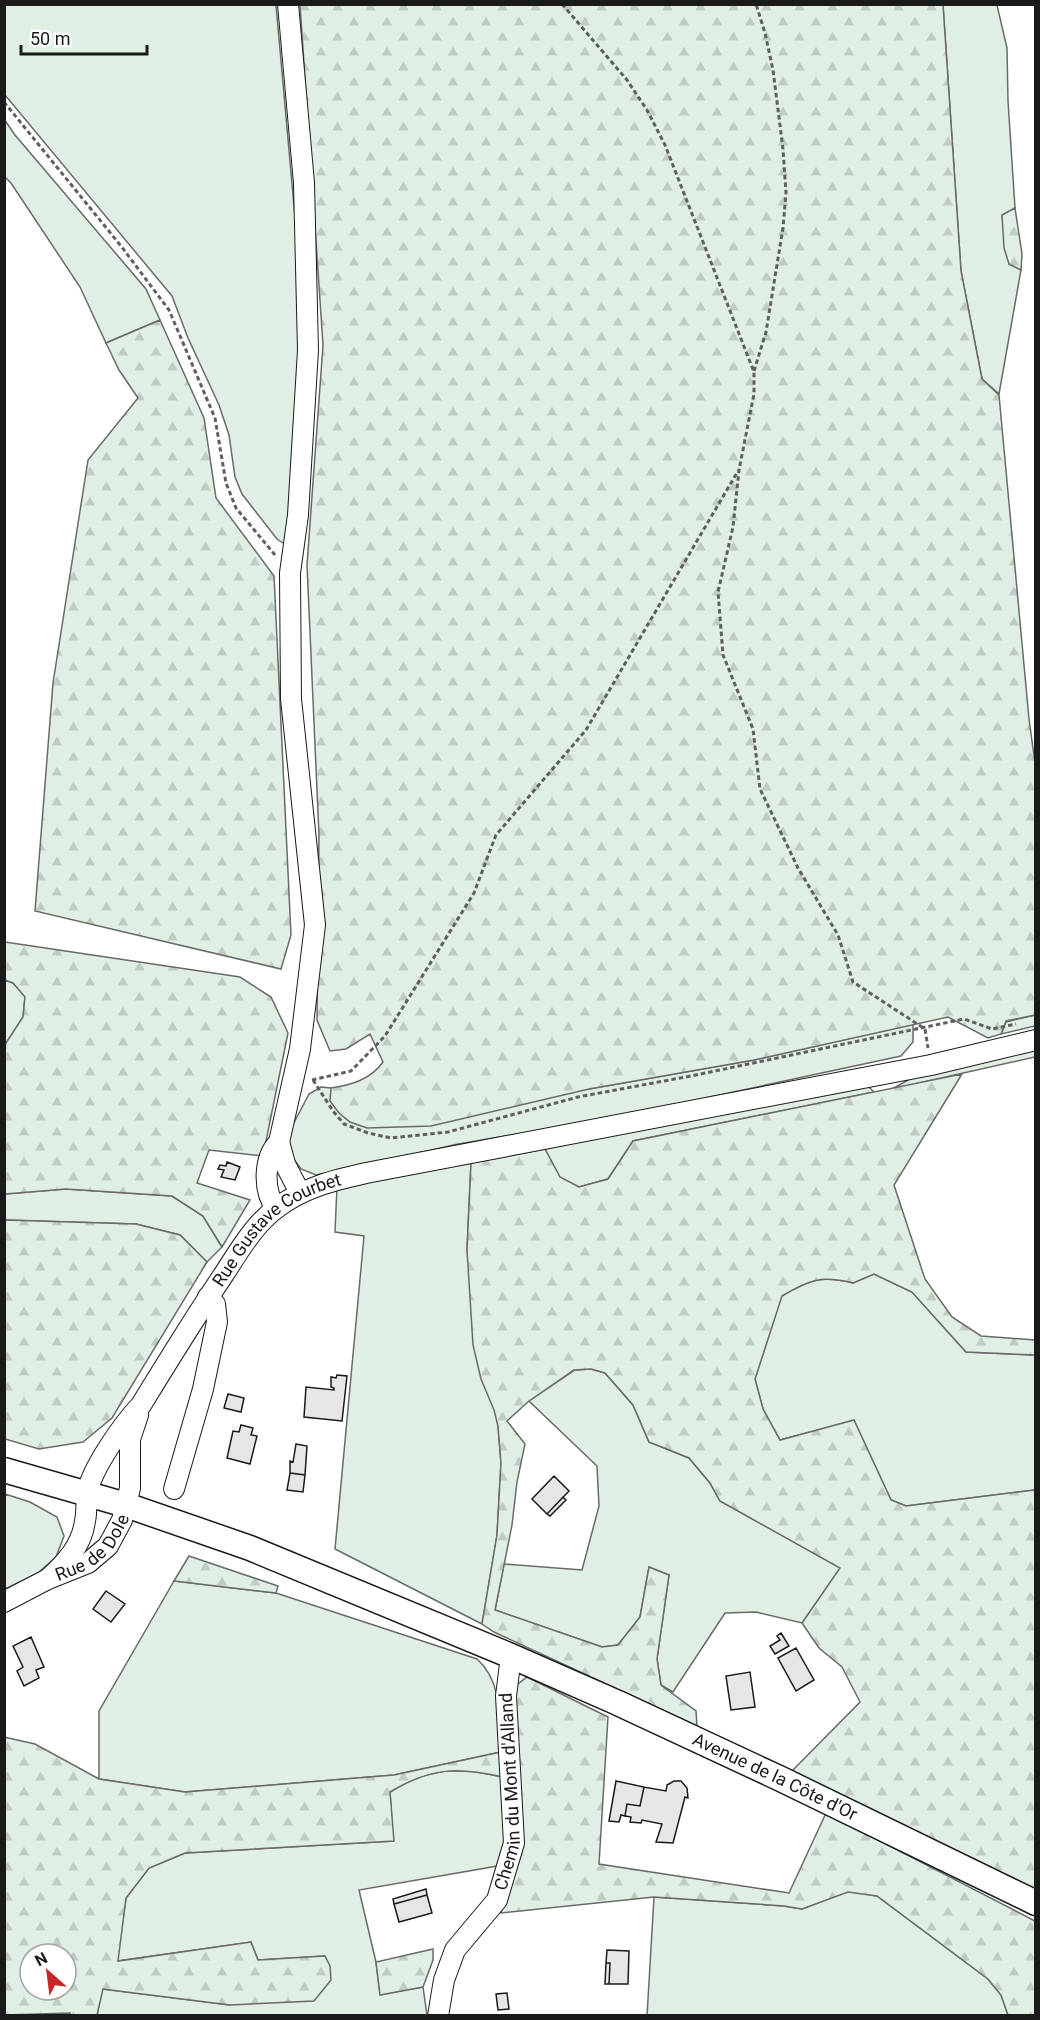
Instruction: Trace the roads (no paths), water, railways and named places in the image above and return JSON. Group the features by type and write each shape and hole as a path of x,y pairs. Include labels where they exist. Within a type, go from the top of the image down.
{"main road":[{"name":"Avenue de la Côte d'Or","path":"4,1470 126,1505 250,1548 511,1656 759,1769 1035,1903"}],"street":[{"path":"276,1208 268,1195 267,1179 272,1152 279,1142 300,1050 315,925 291,699 290,573 298,515 308,350 304,183 288,4"},
{"name":"Rue Gustave Courbet","path":"87,1493 114,1441 141,1405 208,1298 263,1219 300,1193 329,1182 366,1173 931,1065 1035,1040"},
{"path":"279,1142 285,1164 300,1193"},
{"path":"174,1489 203,1389 217,1322 215,1304 208,1298"},
{"name":"Rue Gustave Courbet","path":"126,1505 130,1488 130,1439 141,1405"},
{"name":"Rue de Dole","path":"48,1579 71,1556 80,1540 85,1524 87,1493"},
{"name":"Rue de Dole","path":"4,1602 48,1579 88,1563 108,1546 122,1520 126,1505"},
{"name":"Chemin du Mont d'Alland","path":"438,2016 444,1980 455,1950 497,1900 514,1843 506,1696 511,1656"}]}
